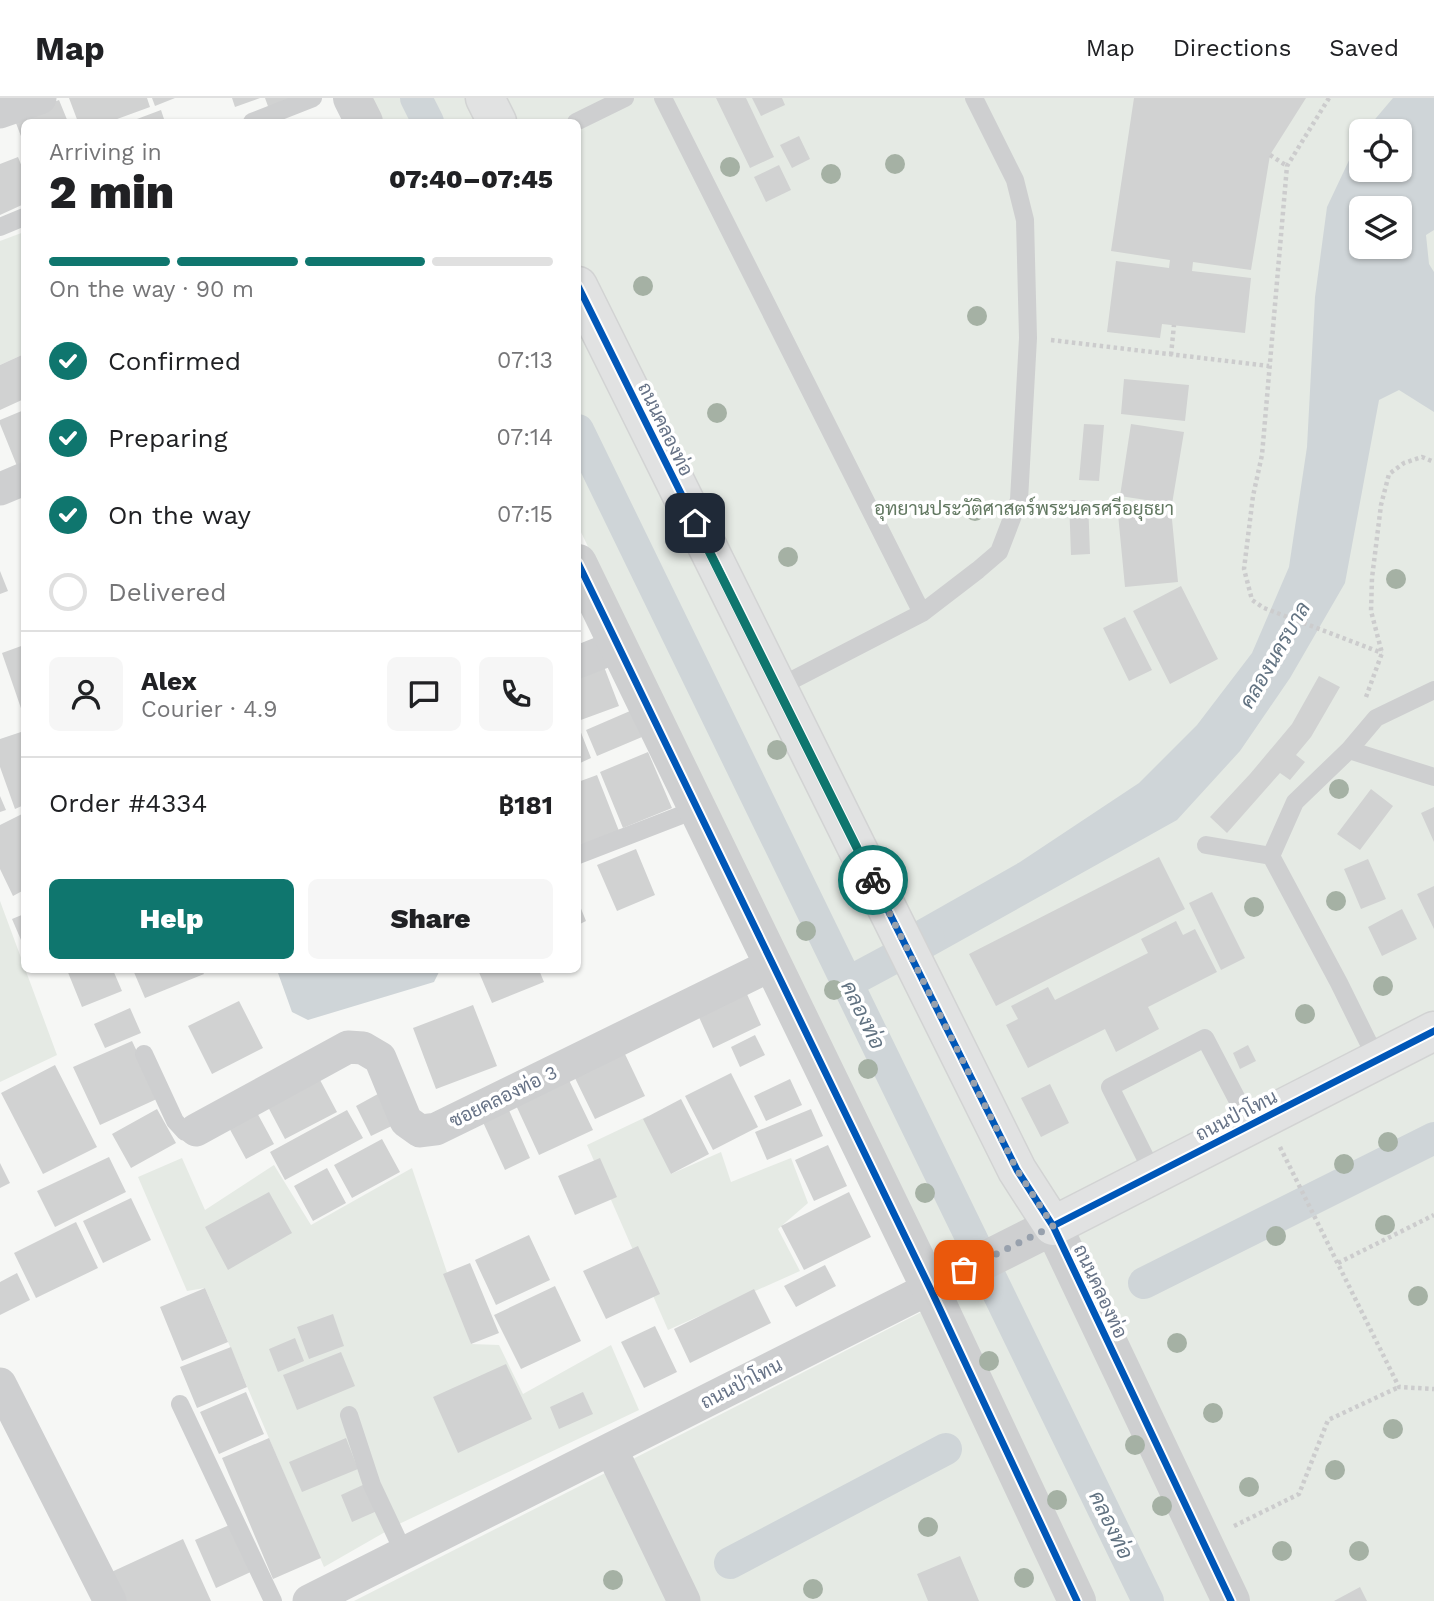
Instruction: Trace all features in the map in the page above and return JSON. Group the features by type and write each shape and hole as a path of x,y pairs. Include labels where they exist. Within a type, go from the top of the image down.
{"main road":[{"path":"485,98 496,119"},
{"name":"ถนนคลองท่อ","path":"581,292 1017,1170 1039,1233"},
{"name":"ถนนป่าโทน","path":"1039,1233 1434,1031"}],"street":[{"path":"0,112 40,98"},
{"path":"352,98 362,119"},
{"path":"0,489 21,480"},
{"path":"581,569 773,964 937,1284 1077,1601"},
{"path":"581,661 618,646"},
{"name":"ซอยคลองท่อ 3","path":"196,1130 348,1047 363,1048 380,1058 406,1121 420,1130 436,1129 773,964"},
{"name":"ถนนป่าโทน","path":"309,1601 1039,1233"},
{"name":"ถนนคลองท่อ","path":"1039,1233 1231,1601"},
{"path":"0,1384 110,1601"},
{"path":"611,1449 684,1601"}],"lane":[{"path":"259,119 313,98"},
{"path":"581,120 625,98"},
{"path":"663,98 922,613"},
{"path":"777,688 922,613 978,570 999,552 1019,500 1028,338 1025,220 1015,180 974,98"},
{"path":"0,227 21,218"},
{"path":"1270,856 1295,802 1349,750 1376,718 1434,690"},
{"path":"1349,750 1434,777"},
{"path":"581,855 697,809"},
{"path":"1206,845 1270,856"},
{"path":"1270,856 1339,983 1377,1060"},
{"path":"1154,1175 1110,1087 1205,1038 1251,1126"},
{"path":"144,1054 176,1121 185,1132 196,1130"},
{"path":"180,1404 273,1601"},
{"path":"349,1415 372,1485 404,1553"}],"path":[{"path":"1329,98 1287,166 1262,455 1253,496 1244,569 1252,600 1264,608 1382,653"},
{"path":"1270,155 1287,166"},
{"path":"1171,355 1174,325"},
{"path":"1028,338 1269,366"},
{"path":"1376,718 1362,707 1382,653 1371,611 1372,578 1381,505 1390,474 1404,463 1422,457 1434,462"},
{"path":"1295,1177 1399,1387"},
{"path":"1338,1263 1434,1215"},
{"path":"1202,1541 1299,1494 1328,1420 1399,1387 1434,1389"}],"green space":[{"name":"อุทยานประวัติศาสตร์พระนครศรีอยุธยา","path":"370,98 1434,98 1434,1601 354,1601 951,1297 581,532 581,119 380,119"},
{"path":"21,233 21,355 0,365 0,241"},
{"path":"0,901 21,958 21,973 27,973 57,1055 0,1082"},
{"path":"648,1116 671,1174 721,1152 731,1182 791,1158 808,1203 778,1229 800,1271 668,1330 587,1145"},
{"path":"182,1158 205,1210 274,1165 311,1225 412,1168 471,1344 499,1345 523,1394 611,1345 639,1410 399,1524 324,1567 205,1288 187,1291 138,1177"}],"water":[{"path":"1393,98 1434,98 1434,230 1426,235 1429,264 1434,272 1434,412 1399,390 1379,400 1345,583 1290,678 1240,751 1177,820 926,960 909,925 1020,862 1139,783 1197,725 1252,653 1289,567 1307,447 1315,297 1327,207 1349,160 1349,182 1412,182 1412,119 1375,119"},
{"path":"278,973 438,973 434,982 308,1020 292,1012"}],"building":[{"path":"69,98 147,98 150,107 117,119 77,119"},
{"path":"152,98 175,98 155,106"},
{"path":"232,98 260,98 235,107"},
{"path":"265,98 296,98 269,109"},
{"path":"716,98 746,98 774,157 750,168"},
{"path":"752,98 782,98 785,105 761,116"},
{"path":"1134,98 1306,98 1270,155 1251,270 1193,262 1192,271 1251,278 1245,333 1162,324 1160,338 1107,332 1116,261 1169,268 1170,260 1111,251"},
{"path":"59,100 67,119 21,119 21,136 14,118"},
{"path":"161,110 164,119 137,119"},
{"path":"799,136 810,159 792,168 780,145"},
{"path":"18,157 21,164 21,205 0,215 0,164"},
{"path":"779,165 791,190 766,202 754,177"},
{"path":"21,355 21,400 0,410 0,365"},
{"path":"1124,379 1189,385 1185,421 1121,414"},
{"path":"21,411 21,464 17,466 0,424 0,420"},
{"path":"1084,424 1104,425 1099,481 1079,480"},
{"path":"1131,424 1184,432 1172,504 1120,496"},
{"path":"1069,500 1088,500 1090,554 1071,555"},
{"path":"1171,509 1178,582 1125,587 1118,514"},
{"path":"0,571 8,591 0,594"},
{"path":"1181,586 1218,659 1170,684 1133,611"},
{"path":"1125,617 1152,670 1129,681 1103,628"},
{"path":"21,646 21,708 2,653"},
{"path":"603,664 619,706 581,720 581,672"},
{"path":"1319,676 1340,687 1311,737 1296,755 1305,762 1290,780 1280,773 1227,833 1210,817 1292,724"},
{"path":"630,711 642,737 597,756 586,730"},
{"path":"21,732 21,806 15,809 0,767 0,739"},
{"path":"581,733 591,758 581,763"},
{"path":"648,752 672,808 623,828 600,772"},
{"path":"597,775 619,831 582,846 581,843 581,781"},
{"path":"1371,789 1393,806 1360,850 1337,834"},
{"path":"0,796 6,810 0,812"},
{"path":"1434,807 1434,842 1421,813"},
{"path":"21,814 21,892 13,896 0,869 0,825"},
{"path":"636,849 655,895 617,911 597,865"},
{"path":"1159,857 1185,909 996,1006 969,954"},
{"path":"1368,859 1386,899 1361,909 1344,869"},
{"path":"1434,886 1434,929 1417,894"},
{"path":"1212,892 1245,958 1221,970 1189,903"},
{"path":"581,908 586,921 581,924"},
{"path":"1402,909 1417,939 1382,956 1368,927"},
{"path":"21,915 21,940 12,919"},
{"path":"1176,921 1183,935 1195,929 1217,972 1148,1007 1159,1029 1116,1052 1105,1029 1028,1068 1006,1025 1018,1019 1011,1006 1048,987 1055,1000 1148,953 1141,939"},
{"path":"68,973 114,973 122,991 82,1007"},
{"path":"134,973 204,974 145,998"},
{"path":"479,973 540,973 544,982 492,1003"},
{"path":"746,992 761,1025 713,1048 698,1015"},
{"path":"239,1001 263,1048 212,1074 188,1026"},
{"path":"473,1005 497,1066 436,1089 413,1028"},
{"path":"130,1008 141,1033 105,1048 94,1024"},
{"path":"755,1035 765,1055 740,1067 731,1047"},
{"path":"132,1041 159,1098 100,1125 73,1067"},
{"path":"1248,1045 1256,1061 1240,1069 1233,1053"},
{"path":"624,1052 645,1096 595,1119 574,1076"},
{"path":"55,1065 97,1147 43,1174 1,1093"},
{"path":"731,1073 758,1127 713,1150 685,1096"},
{"path":"567,1076 593,1130 539,1155 514,1101"},
{"path":"319,1078 337,1112 285,1139 267,1105"},
{"path":"790,1079 802,1105 766,1121 754,1096"},
{"path":"1050,1084 1069,1123 1041,1137 1021,1098"},
{"path":"387,1089 404,1120 371,1136 356,1106"},
{"path":"681,1099 709,1154 671,1174 643,1119"},
{"path":"508,1108 530,1158 505,1170 482,1120"},
{"path":"157,1109 176,1143 131,1168 112,1134"},
{"path":"255,1109 274,1144 246,1159 227,1124"},
{"path":"811,1109 823,1136 767,1160 755,1132"},
{"path":"347,1110 363,1138 285,1180 270,1152"},
{"path":"382,1139 400,1172 352,1198 334,1165"},
{"path":"828,1145 847,1186 814,1201 795,1160"},
{"path":"109,1157 126,1192 55,1227 37,1191"},
{"path":"600,1158 617,1197 575,1215 558,1176"},
{"path":"0,1163 10,1183 0,1188"},
{"path":"327,1168 346,1203 313,1221 294,1186"},
{"path":"269,1192 292,1233 228,1270 205,1227"},
{"path":"849,1192 871,1237 804,1270 781,1226"},
{"path":"131,1198 151,1240 103,1263 83,1221"},
{"path":"76,1222 98,1268 36,1298 14,1253"},
{"path":"529,1235 550,1280 496,1305 475,1260"},
{"path":"638,1246 660,1294 606,1319 583,1271"},
{"path":"470,1263 499,1333 471,1344 443,1274"},
{"path":"825,1265 836,1286 796,1307 784,1286"},
{"path":"17,1273 30,1300 0,1315 0,1282"},
{"path":"555,1286 581,1341 521,1369 494,1315"},
{"path":"205,1288 228,1342 182,1361 160,1307"},
{"path":"754,1289 771,1323 690,1363 674,1329"},
{"path":"333,1314 344,1346 309,1359 297,1327"},
{"path":"655,1326 677,1372 644,1388 621,1342"},
{"path":"295,1338 304,1361 278,1372 269,1349"},
{"path":"231,1347 247,1387 197,1408 180,1367"},
{"path":"341,1352 355,1386 297,1410 283,1375"},
{"path":"506,1364 532,1419 458,1453 433,1397"},
{"path":"246,1392 264,1434 219,1454 200,1412"},
{"path":"583,1392 593,1414 559,1429 550,1407"},
{"path":"269,1438 321,1558 273,1579 222,1458"},
{"path":"346,1438 358,1469 302,1492 289,1462"},
{"path":"365,1484 377,1511 352,1522 341,1495"},
{"path":"234,1523 255,1570 216,1588 195,1540"},
{"path":"183,1539 211,1601 117,1601 105,1575"},
{"path":"960,1556 979,1601 928,1601 917,1574"},
{"path":"1360,1587 1367,1601 1334,1601"}],"waterway":[{"name":"คลองท่อ","path":"416,98 426,119"},
{"name":"คลองท่อ","path":"581,436 1148,1601"},
{"name":"คลองนครบาล","path":"847,983 929,939"},
{"path":"1144,1283 1434,1138"},
{"path":"730,1563 946,1449"}],"cycle path":[{"path":"581,292 1017,1170 1053,1226 1231,1601"},
{"path":"581,569 930,1288 1077,1601"},
{"path":"1053,1226 1434,1031"}],"way so far":[{"path":"873,880 1017,1170 1053,1226 964,1270"}],"route":[{"path":"695,523 873,880"}]}
